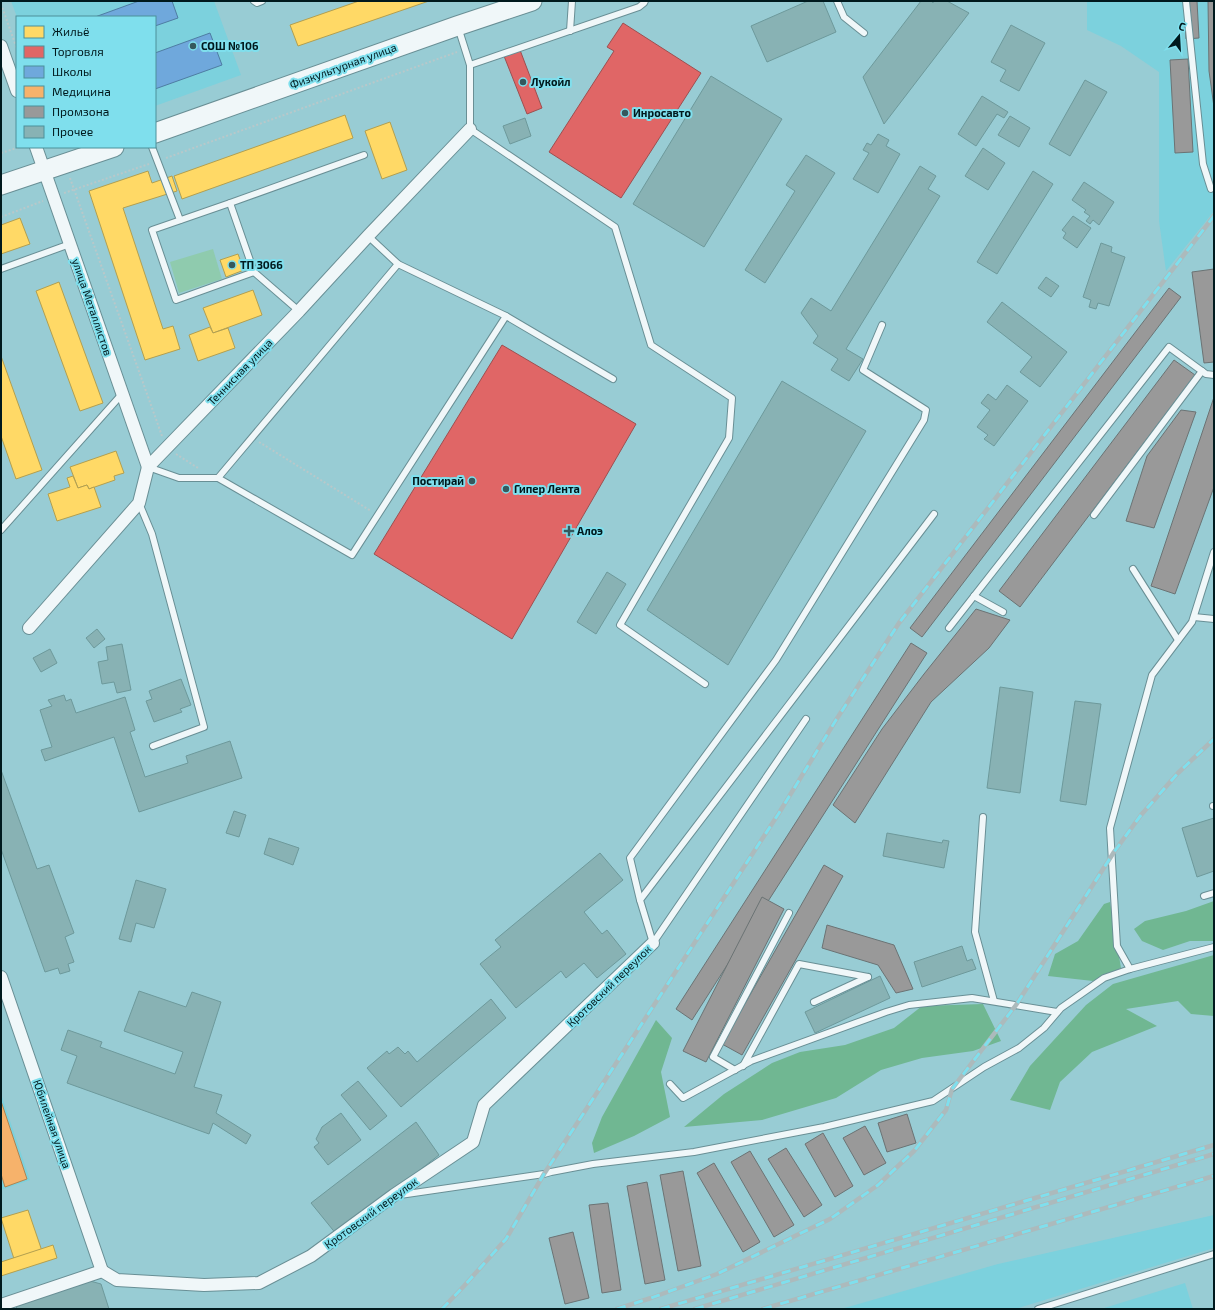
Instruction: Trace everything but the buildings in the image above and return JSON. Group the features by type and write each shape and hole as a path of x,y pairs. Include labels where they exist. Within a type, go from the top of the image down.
{"main road":[{"name":"Физкультурная улица","path":"156,134 457,26 532,1"},
{"path":"1,185 111,148"}],"street":[{"path":"1,47 16,88"},
{"name":"Теннисная улица","path":"148,467 470,129"},
{"name":"улица Металлистов","path":"36,148 148,467"},
{"path":"29,628 139,503 148,467"},
{"name":"Кротовский переулок","path":"102,1271 117,1280 204,1285 259,1283 311,1256 394,1196 473,1142 484,1105 653,943"},
{"name":"Юбилейная улица","path":"1,977 102,1271"},
{"path":"1,1306 102,1271"}],"lane":[{"path":"254,1 257,3 262,1"},
{"path":"570,31 572,1"},
{"path":"470,65 639,7 645,1"},
{"path":"837,1 844,17 864,33"},
{"path":"1186,1 1204,164 1211,189"},
{"path":"457,26 470,65 470,129 615,227 651,345 732,398 728,438 620,625 705,684"},
{"path":"152,148 180,220"},
{"path":"254,272 176,300 152,230 364,155"},
{"path":"230,203 254,272 299,310"},
{"path":"368,236 398,264 506,316 613,379"},
{"path":"1,269 70,244"},
{"path":"218,478 398,264"},
{"path":"148,467 179,478 218,478 352,555 506,316"},
{"path":"653,943 640,900 630,858 776,660 924,420 926,410 863,370 882,325"},
{"path":"949,628 1169,347 1206,374 1214,375"},
{"path":"1094,515 1202,371"},
{"path":"1,530 122,394"},
{"path":"139,503 152,534 204,727 154,746"},
{"path":"640,900 934,514"},
{"path":"1130,969 1117,946 1110,828 1152,675 1192,622 1214,552"},
{"path":"1133,569 1178,640"},
{"path":"974,596 1003,612"},
{"path":"1194,617 1214,619"},
{"path":"653,943 806,719"},
{"path":"983,817 975,932 994,1001"},
{"path":"1204,896 1214,893"},
{"path":"735,1070 713,1057 789,913"},
{"path":"394,1196 544,1174 593,1164 694,1152 824,1127 933,1101 984,1068 1019,1048 1044,1028 1061,1008 1104,978 1130,969 1214,948"},
{"path":"742,1066 799,964 868,977 814,1002"},
{"path":"670,1084 683,1098 751,1061 886,1012 910,1005 972,998 1057,1012"},
{"path":"1038,1309 1214,1254"}],"path":[{"path":"1,4 16,46"},
{"path":"1,217 465,49"},
{"path":"1,153 17,148"},
{"path":"69,176 167,448 198,468 202,469"},
{"path":"252,438 378,516"}],"shaded area":[{"name":"СОШ №106","path":"11,1 214,1 241,75 156,106 156,16 17,16"},
{"path":"1087,1 1214,1 1214,211 1166,271 1159,221 1159,72 1121,46 1087,30"},
{"path":"1,1094 30,1180 1,1190"},
{"path":"1214,1215 1214,1248 1015,1309 841,1309 998,1264"},
{"path":"1185,1283 1193,1309 1101,1309"}],"green space":[{"path":"213,249 222,279 179,293 170,262"},
{"path":"1214,901 1214,941 1190,941 1163,950 1142,941 1134,929 1145,921 1186,911"},
{"path":"1110,902 1121,968 1093,981 1048,976 1055,954 1078,941 1104,904"},
{"path":"1214,955 1214,1016 1191,1014 1178,1001 1126,1009 1157,1026 1092,1052 1060,1082 1050,1110 1010,1100 1030,1066 1086,1005 1113,984"},
{"path":"983,1004 1001,1041 973,1051 922,1058 881,1070 836,1098 762,1120 684,1127 724,1094 772,1063 800,1052 845,1045 894,1028 922,1006"},
{"path":"656,1020 672,1038 661,1072 670,1117 634,1136 594,1153 592,1143 602,1117"}],"railway":[{"path":"442,1309 506,1239 544,1174 779,813 836,720 899,623 1214,216"},
{"path":"617,1309 717,1274 830,1219 878,1185 914,1151 946,1110 952,1089 1016,1005 1114,852 1141,815 1178,773 1214,739"},
{"path":"661,1309 1214,1145"},
{"path":"695,1309 1214,1154"},
{"path":"763,1309 1214,1176"}],"place":[{"name":"СОШ №106","path":"193,46"},
{"name":"Лукойл","path":"523,82"},
{"name":"Инросавто","path":"625,113"},
{"name":"ТП 3066","path":"232,265"},
{"name":"Постирай","path":"472,481"},
{"name":"Гипер Лента","path":"506,489"},
{"name":"Алоэ","path":"569,531"}]}
